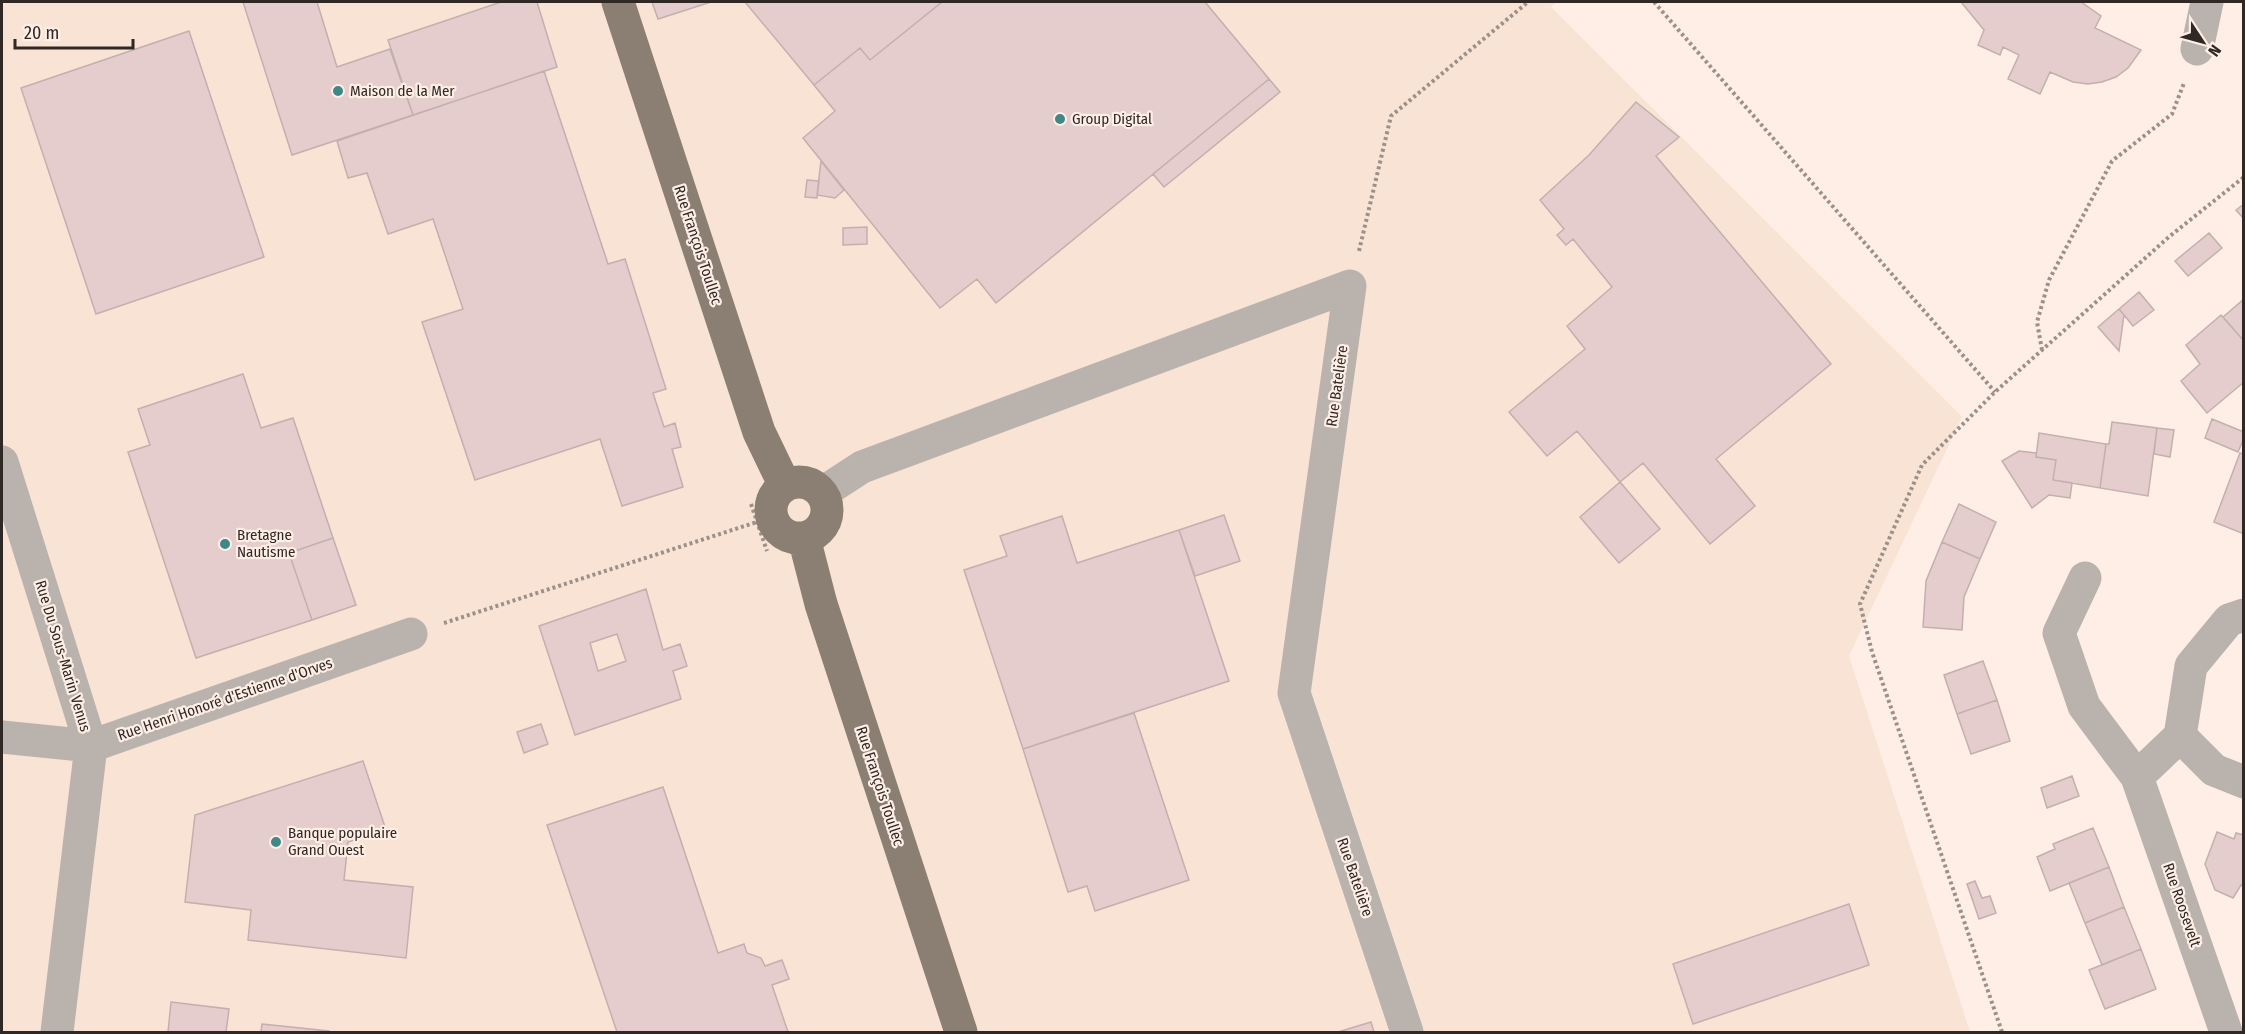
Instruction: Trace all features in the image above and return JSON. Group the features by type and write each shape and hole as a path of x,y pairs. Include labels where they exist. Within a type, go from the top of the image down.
{"main road":[{"name":"Rue François Toullec","path":"618,2 759,432 785,486"},
{"path":"802,482 813,485 822,493 827,506 825,520 817,532 804,537 790,536 779,529 772,516 772,502 779,490 785,486 802,482"},
{"name":"Rue François Toullec","path":"804,537 820,604 961,1032"}],"street":[{"path":"2197,49 2207,2"},
{"path":"822,493 862,467 1350,286"},
{"name":"Rue Batelière","path":"1350,286 1294,693 1407,1032"},
{"name":"Rue Du Sous-Marin Venus","path":"2,462 91,746 57,1032"},
{"name":"Rue Roosevelt","path":"2085,578 2059,633 2084,706 2137,777 2226,1032"},
{"path":"2137,777 2180,736 2191,666 2229,620 2244,615"},
{"name":"Rue Henri Honoré d'Estienne d'Orves","path":"2,737 91,746 411,634"},
{"path":"2180,736 2214,770 2244,782"}],"path":[{"path":"1350,286 1391,116 1528,2"},
{"path":"1654,2 1995,392"},
{"path":"2042,350 2037,322 2054,270 2112,161 2172,114 2197,49"},
{"path":"2002,1032 1872,652 1860,604 1922,465 1995,392 2170,236 2244,177"},
{"path":"750,500 768,555"},
{"path":"411,634 757,522"}],"shaded area":[{"path":"2,2 1556,2 1551,7 1962,417 1849,656 1970,1032 2,1032"}],"building":[{"name":"Maison de la Mer","path":"243,2 317,2 337,67 390,49 413,115 292,155"},
{"path":"501,2 537,2 557,67 413,115 388,40"},
{"path":"652,2 711,2 658,19"},
{"path":"745,2 942,2 870,60 860,48 814,85"},
{"path":"942,2 1205,2 1269,79 996,303 977,279 940,308 803,138 835,111 814,85 860,48 870,60"},
{"path":"1961,2 2081,2 2101,16 2095,28 2141,50 2128,68 2116,77 2102,82 2088,84 2073,82 2050,72 2040,94 2008,79 2019,55 2003,47 2000,55 1978,45 1984,30"},
{"path":"189,31 264,257 96,314 21,88"},
{"path":"544,71 608,264 625,259 666,389 653,393 664,427 675,423 681,447 672,449 683,487 622,506 600,439 475,480 422,322 463,309 433,219 388,234 367,173 348,178 337,141"},
{"path":"1269,79 1280,92 1164,187 1153,174"},
{"path":"1636,102 1679,137 1656,156 1831,364 1716,459 1755,506 1710,544 1643,463 1620,482 1577,431 1547,456 1509,412 1585,349 1567,326 1612,287 1573,239 1566,245 1557,235 1564,229 1540,200 1589,155"},
{"path":"821,161 844,190 835,198 817,195"},
{"path":"807,180 819,181 817,198 805,197"},
{"path":"2244,204 2244,219 2236,210"},
{"path":"867,227 867,244 843,245 843,228"},
{"path":"2209,233 2222,248 2188,276 2175,261"},
{"path":"2139,292 2154,310 2133,326 2119,309"},
{"path":"2244,299 2244,341 2223,317"},
{"path":"2119,309 2124,315 2119,351 2098,327"},
{"path":"2221,315 2244,341 2244,382 2207,413 2181,381 2200,364 2186,345"},
{"path":"243,374 261,428 293,418 333,538 289,553 312,620 196,658 128,452 150,445 138,409"},
{"path":"2212,419 2244,432 2238,452 2205,438"},
{"path":"2112,422 2157,428 2148,496 2100,488 2106,444 2109,444"},
{"path":"2157,428 2174,430 2170,457 2154,454"},
{"path":"2039,433 2106,444 2100,488 2053,480 2056,460 2036,457"},
{"path":"2019,451 2036,453 2036,457 2056,460 2053,480 2072,483 2070,498 2049,495 2032,508 2002,461"},
{"path":"2240,453 2244,454 2244,534 2214,522"},
{"path":"1620,482 1660,529 1619,563 1580,517"},
{"path":"1959,504 1996,522 1980,559 1942,542"},
{"path":"1224,515 1240,561 1195,576 1179,530"},
{"path":"1062,516 1077,563 1179,530 1229,681 1023,749 964,570 1007,556 1000,536"},
{"path":"333,538 356,605 312,620 289,553"},
{"path":"1942,542 1980,559 1964,597 1962,630 1923,627 1926,581"},
{"path":"646,589 663,650 680,644 687,666 673,671 681,699 575,735 539,626","holes":["617,634 626,661 598,671 590,643"]},
{"path":"1983,661 1997,700 1957,714 1944,675"},
{"path":"1997,700 2010,741 1971,754 1957,714"},
{"path":"1134,713 1189,880 1095,911 1087,886 1068,892 1023,749"},
{"path":"541,724 548,744 524,753 517,732"},
{"path":"363,761 386,830 348,842 344,880 413,887 406,958 248,940 251,910 185,902 195,815"},
{"path":"2072,776 2079,796 2047,808 2041,788"},
{"path":"663,787 718,953 744,944 747,953 761,958 765,966 782,960 789,979 772,985 788,1032 617,1032 547,825"},
{"path":"2093,828 2109,867 2050,891 2037,857 2055,849 2053,844"},
{"path":"2217,832 2234,839 2236,833 2244,835 2244,886 2241,885 2233,898 2215,890 2205,864"},
{"path":"2109,867 2124,907 2085,923 2069,883"},
{"path":"1975,881 1982,898 1990,896 1996,913 1979,919 1967,884"},
{"path":"1849,904 1869,965 1693,1024 1673,964"},
{"path":"2124,907 2141,949 2102,965 2085,923"},
{"path":"2141,949 2156,989 2105,1009 2089,970"},
{"path":"171,1002 229,1009 226,1032 168,1032"},
{"path":"1371,1022 1374,1032 1338,1032"},
{"path":"262,1024 329,1031 329,1032 261,1032"}],"place":[{"name":"Maison de la Mer","path":"338,91"},
{"name":"Group Digital","path":"1060,119"},
{"name":"Bretagne Nautisme","path":"225,544"},
{"name":"Banque populaire Grand Ouest","path":"276,842"}]}
